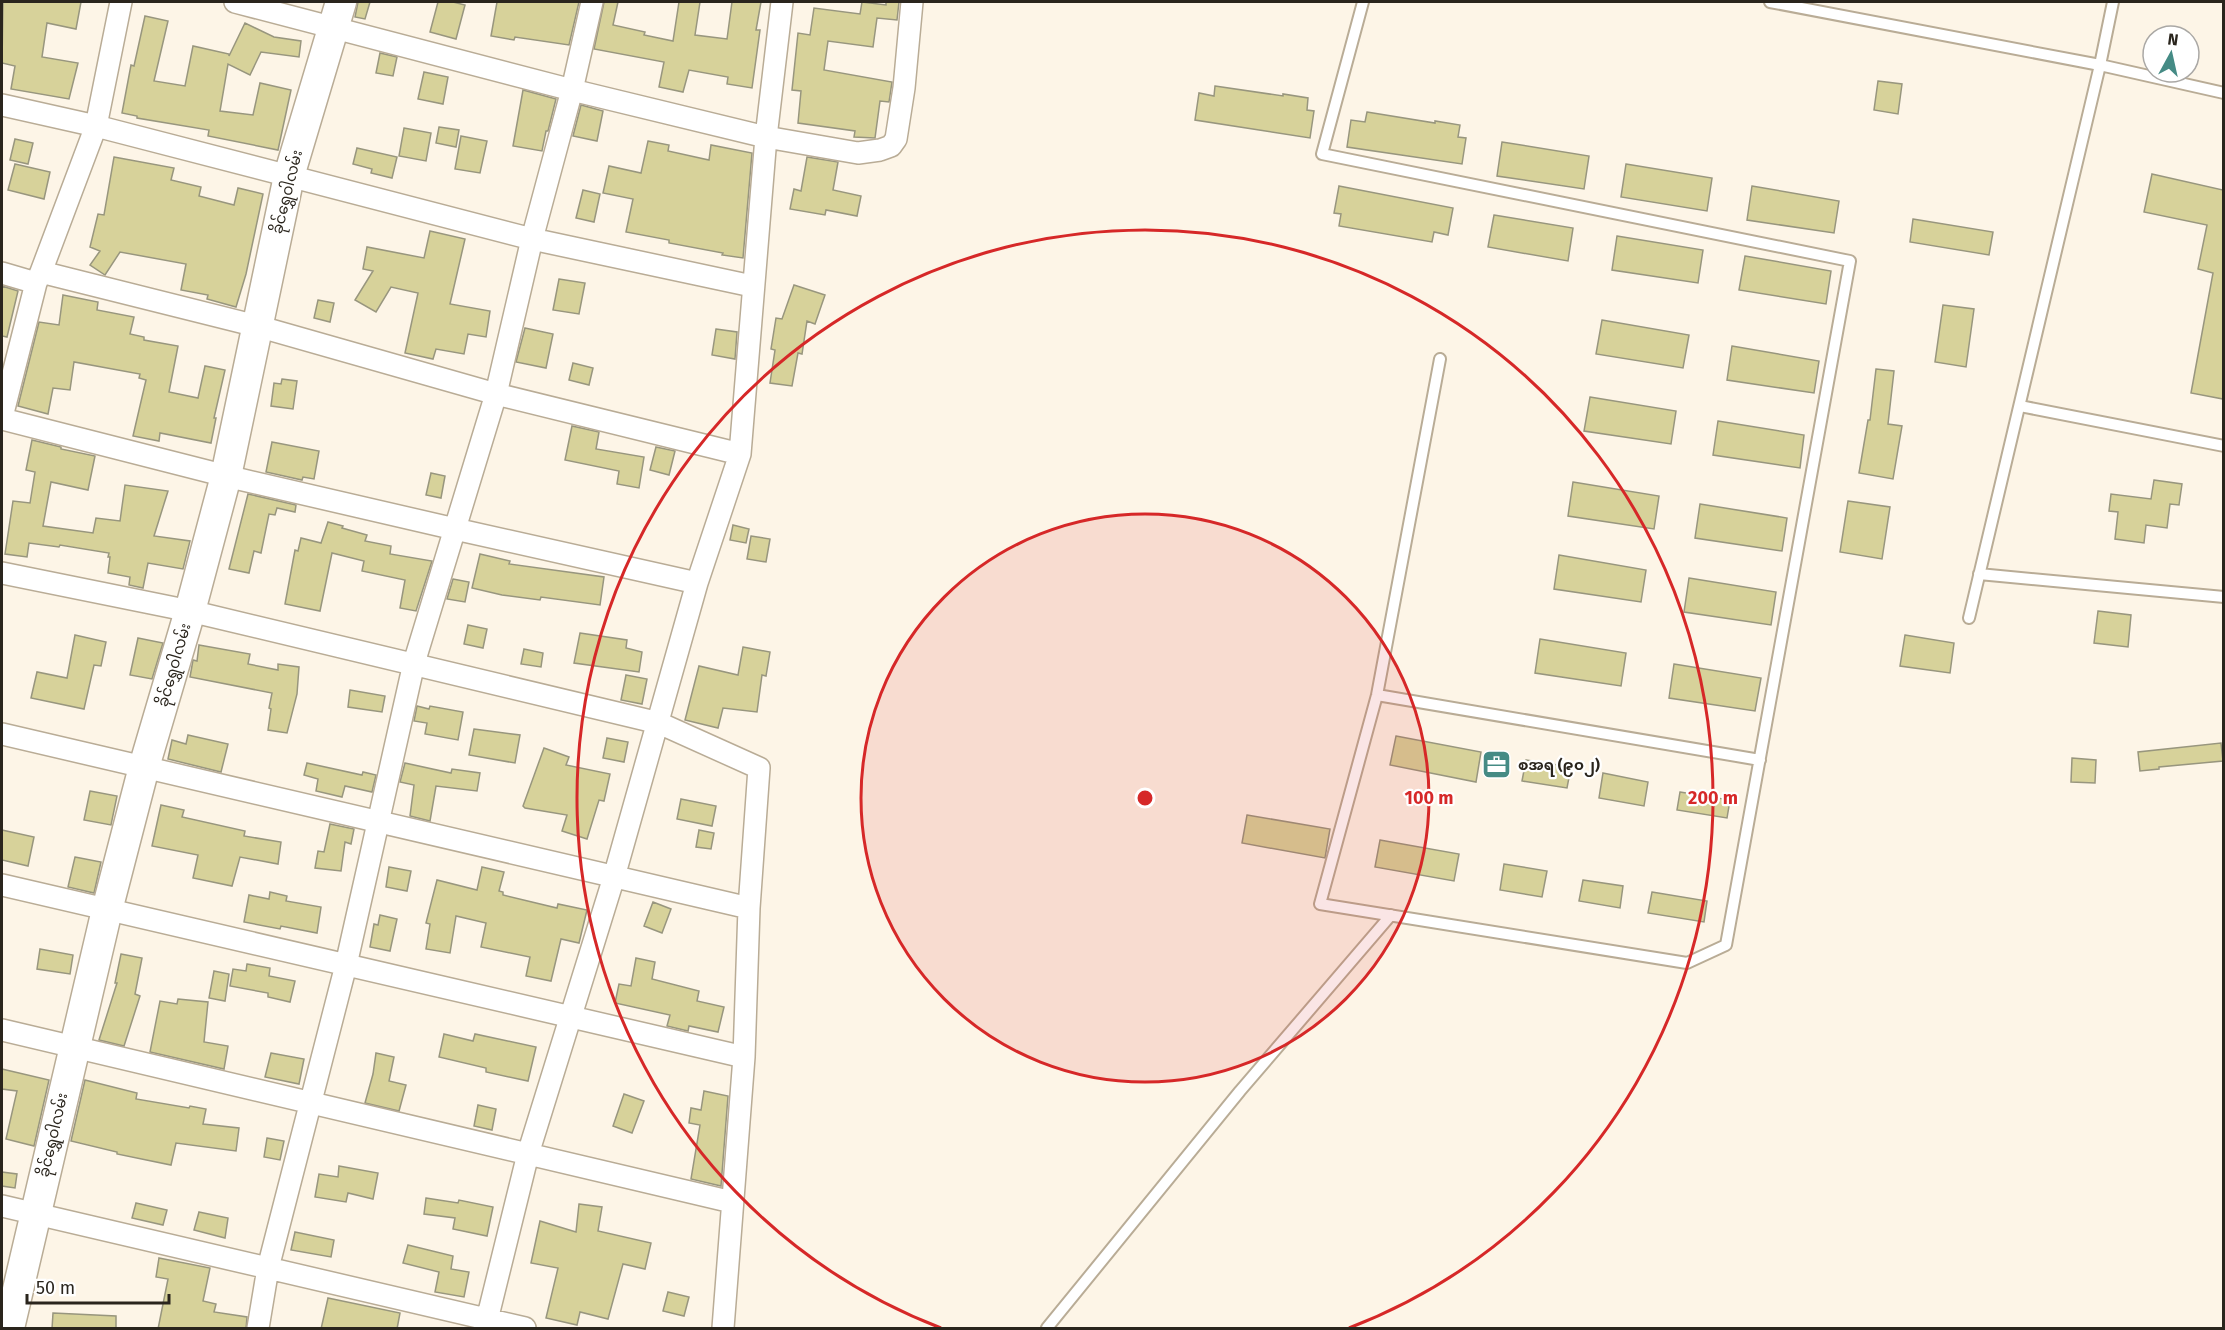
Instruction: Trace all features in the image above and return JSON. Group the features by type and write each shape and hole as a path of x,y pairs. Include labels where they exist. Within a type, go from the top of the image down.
{"street":[{"path":"122,2 96,126 39,277 2,418 226,476 455,530 697,583"},
{"path":"235,2 337,14 572,90 766,137 858,153 891,146 896,139 904,88 912,2"},
{"path":"258,1329 268,1268 346,965 414,663 496,394 532,239 572,90 592,2"},
{"path":"486,1324 528,1154 615,877 697,583 740,454 752,286 782,2"},
{"name":"ခိုင်ရွှေဝါလမ်း","path":"9,1329 106,910 226,476 289,176 337,14"},
{"path":"2,105 96,126 532,239 752,286"},
{"path":"2,273 39,277 257,326 496,394 740,454"},
{"path":"2,573 190,611 658,723 759,768 749,908 744,1057 723,1329"},
{"path":"2,734 749,908"},
{"path":"2,885 744,1057"},
{"path":"2,1030 732,1202"},
{"path":"2,1206 268,1268 486,1324 525,1329"}],"lane":[{"path":"1363,2 1322,154 1850,261 1726,945 1687,963 1320,904 1377,695 1440,359"},
{"path":"1770,2 2100,65 2223,93"},
{"path":"1969,618 2113,2"},
{"path":"2020,406 2223,446"},
{"path":"1979,574 2223,597"},
{"path":"1377,695 1760,759"},
{"path":"1047,1329 1240,1092 1391,915"}],"building":[{"path":"3,2 81,2 76,29 47,23 42,57 78,63 69,99 11,89 15,66 2,63"},
{"path":"358,2 370,2 365,19 355,17"},
{"path":"438,2 465,5 456,39 430,32"},
{"path":"497,2 579,2 569,45 491,36"},
{"path":"604,2 618,2 613,25 673,41 679,2 700,2 695,35 727,39 732,2 761,2 756,30 760,30 752,88 727,84 728,77 689,70 683,92 659,87 664,62 594,49"},
{"path":"862,2 886,5 886,2 899,2 897,20 877,18 873,47 828,41 824,70 892,82 889,102 880,101 875,138 854,137 855,131 798,123 801,91 792,90 798,33 810,35 814,8 860,14"},
{"path":"145,16 168,21 154,81 185,86 193,46 229,54 229,56 245,23 274,37 301,41 299,57 261,52 250,75 228,64 220,111 253,115 260,83 291,90 278,150 208,136 209,130 137,118 137,116 122,113 131,65 134,66"},
{"path":"380,53 397,57 393,76 376,73"},
{"path":"424,72 448,77 443,104 418,99"},
{"path":"1878,81 1902,84 1898,114 1874,110"},
{"path":"1215,86 1308,98 1307,110 1314,111 1310,138 1195,120 1199,93 1214,96"},
{"path":"523,90 556,99 542,151 513,146"},
{"path":"581,105 603,111 597,141 573,136"},
{"path":"1367,112 1460,125 1458,137 1466,138 1462,164 1347,147 1351,120 1365,122"},
{"path":"439,127 459,130 456,147 436,143"},
{"path":"404,128 431,133 426,161 399,156"},
{"path":"461,136 487,141 480,173 455,169"},
{"path":"15,139 33,143 28,164 10,160"},
{"path":"648,141 669,145 668,151 709,160 711,145 752,153 743,258 626,232 633,199 603,193 609,166 641,173"},
{"path":"1502,142 1589,156 1584,189 1497,176"},
{"path":"357,148 397,157 392,178 371,173 372,169 353,164"},
{"path":"114,157 174,168 171,180 201,187 199,196 234,205 238,188 263,194 246,274 236,307 207,299 208,295 181,290 186,264 120,252 105,275 90,265 100,251 90,247 98,214 104,215"},
{"path":"807,157 838,162 833,190 861,196 857,216 826,210 825,215 790,209 794,189 801,191"},
{"path":"15,164 50,172 44,199 8,190"},
{"path":"1626,164 1712,178 1707,211 1621,197"},
{"path":"2152,174 2223,190 2223,399 2191,393 2213,273 2198,269 2207,225 2144,212"},
{"path":"1339,186 1453,208 1448,235 1434,232 1432,242 1339,226 1341,214 1334,213"},
{"path":"1752,186 1839,201 1834,233 1747,220"},
{"path":"583,190 600,194 594,222 576,218"},
{"path":"1494,215 1573,228 1568,261 1488,247"},
{"path":"1913,219 1993,232 1989,255 1910,242"},
{"path":"430,231 465,239 450,304 490,311 486,337 468,334 464,354 436,349 433,359 405,353 418,293 391,287 376,312 355,300 373,271 363,269 367,247 424,258"},
{"path":"1617,236 1703,250 1698,283 1612,270"},
{"path":"1745,256 1831,271 1826,304 1739,290"},
{"path":"559,279 585,283 579,314 553,310"},
{"path":"794,285 825,295 815,324 807,321 802,354 798,353 792,386 770,383 775,350 771,349 776,318 782,319"},
{"path":"2,286 18,291 7,337 2,336"},
{"path":"63,295 98,302 97,310 134,317 130,334 144,337 144,340 178,346 169,392 198,398 205,366 225,370 211,443 160,433 159,441 133,436 146,380 139,378 140,374 74,362 70,390 53,388 48,414 18,406 39,322 59,325"},
{"path":"318,300 334,303 330,322 314,318"},
{"path":"1943,305 1974,309 1966,367 1935,362"},
{"path":"1602,320 1689,335 1683,368 1596,354"},
{"path":"525,328 553,334 546,368 516,362"},
{"path":"716,329 737,332 735,359 712,355"},
{"path":"1732,346 1819,361 1814,393 1727,380"},
{"path":"573,363 593,368 589,385 569,380"},
{"path":"1876,369 1894,371 1888,424 1902,426 1893,479 1859,473 1868,420 1870,420"},
{"path":"282,379 297,381 293,409 271,406 274,383 281,384"},
{"path":"1590,397 1676,411 1671,444 1584,431"},
{"path":"1718,421 1804,435 1800,468 1713,455"},
{"path":"572,426 599,432 596,449 644,457 639,488 617,484 619,471 565,460"},
{"path":"32,440 95,456 88,490 51,482 43,526 93,533 96,518 120,521 125,485 168,491 154,536 190,541 183,569 148,563 143,588 129,585 130,577 108,573 109,553 60,545 59,547 29,543 27,557 5,554 13,501 30,503 35,472 26,470"},
{"path":"272,442 319,451 314,479 303,477 302,480 266,472"},
{"path":"656,447 675,451 669,475 650,470"},
{"path":"431,473 445,476 441,498 426,495"},
{"path":"2154,480 2182,484 2179,505 2170,504 2167,528 2146,525 2144,543 2115,539 2118,512 2109,511 2111,494 2151,499"},
{"path":"1573,482 1659,496 1654,529 1568,516"},
{"path":"248,494 296,505 295,512 277,508 275,515 269,514 261,553 254,551 249,573 229,569"},
{"path":"1848,501 1890,507 1882,559 1840,552"},
{"path":"1700,504 1787,518 1782,551 1695,538"},
{"path":"328,522 367,535 365,541 391,546 390,554 432,561 416,611 400,608 405,580 362,571 364,561 332,553 320,611 285,604 295,550 298,551 301,538 321,543"},
{"path":"733,525 749,529 746,543 730,540"},
{"path":"751,536 770,539 766,562 747,559"},
{"path":"480,554 510,561 509,564 604,577 600,605 541,597 540,600 502,595 472,588"},
{"path":"1559,555 1646,570 1641,602 1554,589"},
{"path":"1689,578 1776,592 1771,625 1684,612"},
{"path":"453,579 469,582 465,602 447,599"},
{"path":"2098,611 2131,615 2128,647 2094,643"},
{"path":"468,625 487,629 483,648 464,644"},
{"path":"580,633 627,640 626,648 642,652 639,672 574,663"},
{"path":"75,635 106,642 101,666 94,665 84,709 31,698 37,672 67,678"},
{"path":"1905,635 1954,643 1950,673 1900,666"},
{"path":"138,638 163,643 152,679 130,675"},
{"path":"1540,639 1626,653 1621,686 1535,673"},
{"path":"199,645 250,654 248,664 278,670 278,664 299,667 297,694 287,733 268,730 272,693 190,677 193,660 197,661"},
{"path":"743,647 770,652 766,676 762,675 757,712 723,708 718,728 685,720 699,666 738,675"},
{"path":"524,649 543,653 541,667 521,664"},
{"path":"1674,664 1761,678 1755,711 1669,698"},
{"path":"626,675 647,679 642,704 621,700"},
{"path":"350,690 385,696 382,712 348,707"},
{"path":"417,706 463,712 458,740 425,734 427,723 414,721"},
{"path":"474,729 520,735 515,763 469,755"},
{"path":"188,735 228,744 221,772 168,759 172,740 186,744"},
{"path":"1396,736 1481,752 1476,782 1390,765"},
{"path":"607,738 628,742 624,762 603,758"},
{"path":"2221,743 2223,761 2140,771 2138,752"},
{"path":"544,748 569,757 566,765 610,774 604,801 599,800 587,839 562,831 567,815 523,806"},
{"path":"2072,758 2096,760 2095,783 2071,782"},
{"path":"1526,760 1571,767 1567,788 1522,781"},
{"path":"307,763 362,775 363,772 376,775 372,792 345,786 342,797 316,791 318,779 304,775"},
{"path":"405,763 451,773 452,769 480,773 477,791 436,786 430,821 410,816 414,785 400,782"},
{"path":"1603,773 1648,782 1644,806 1599,798"},
{"path":"90,791 117,796 111,825 84,820"},
{"path":"1680,792 1730,800 1727,818 1677,810"},
{"path":"681,799 716,806 712,826 677,819"},
{"path":"161,805 184,810 182,817 245,831 244,836 281,842 278,864 240,857 232,886 193,878 198,855 152,846"},
{"path":"1247,815 1330,829 1325,858 1242,843"},
{"path":"330,824 354,829 351,844 345,842 341,871 315,868 318,851 324,852"},
{"path":"2,830 34,837 28,866 2,860"},
{"path":"699,830 714,833 711,849 696,847"},
{"path":"1380,840 1459,854 1454,881 1375,867"},
{"path":"75,857 101,862 94,893 68,887"},
{"path":"1504,864 1547,871 1542,897 1500,890"},
{"path":"389,867 411,871 407,891 386,887"},
{"path":"482,867 504,872 499,891 503,892 503,895 557,908 558,904 587,910 579,943 561,939 551,981 526,976 530,957 481,947 486,923 456,916 450,953 426,949 430,924 426,923 437,880 477,890"},
{"path":"1583,880 1623,886 1620,908 1579,901"},
{"path":"270,892 287,896 286,901 321,907 317,933 244,922 249,895 269,899"},
{"path":"1652,892 1707,901 1704,922 1648,913"},
{"path":"653,902 671,909 662,933 644,926"},
{"path":"380,915 397,919 390,951 370,947 374,924 378,925"},
{"path":"40,949 73,955 70,974 37,969"},
{"path":"121,954 142,958 135,994 140,996 124,1046 99,1040 117,983 115,983"},
{"path":"636,958 655,962 652,979 699,991 697,1001 724,1007 718,1032 689,1026 688,1031 667,1026 670,1015 615,1003 619,984 631,986"},
{"path":"247,964 270,968 269,976 295,981 290,1002 268,997 268,993 230,986 233,969 246,971"},
{"path":"214,971 229,974 225,1001 209,998"},
{"path":"178,999 208,1002 204,1042 228,1046 224,1069 150,1052 160,1001 177,1004"},
{"path":"444,1034 473,1041 475,1034 536,1047 528,1081 486,1072 486,1068 439,1057"},
{"path":"271,1053 304,1059 299,1084 265,1077"},
{"path":"376,1053 394,1057 389,1081 406,1085 399,1111 365,1103"},
{"path":"2,1069 49,1080 34,1146 6,1139 17,1091 2,1089"},
{"path":"85,1080 137,1093 136,1099 206,1109 203,1124 239,1128 236,1151 176,1143 171,1165 117,1154 117,1152 71,1141"},
{"path":"704,1091 728,1096 721,1186 691,1179 700,1125 689,1123 691,1108 701,1110"},
{"path":"624,1094 644,1101 632,1133 613,1126"},
{"path":"478,1105 496,1109 492,1130 474,1126"},
{"path":"267,1138 284,1141 280,1160 264,1157"},
{"path":"339,1166 378,1173 373,1199 348,1193 346,1202 315,1197 319,1174 338,1177"},
{"path":"2,1172 17,1174 15,1188 2,1186"},
{"path":"426,1198 458,1203 459,1200 493,1207 487,1236 453,1229 455,1218 424,1214"},
{"path":"136,1203 167,1210 163,1225 132,1218"},
{"path":"579,1204 602,1207 598,1231 651,1243 645,1269 623,1264 608,1319 580,1312 577,1325 546,1318 558,1268 531,1263 540,1221 576,1232"},
{"path":"199,1212 228,1218 225,1238 194,1230"},
{"path":"295,1232 334,1240 331,1257 291,1250"},
{"path":"408,1245 453,1256 451,1269 469,1272 464,1297 435,1292 439,1272 403,1263"},
{"path":"159,1258 210,1268 203,1301 216,1304 214,1312 247,1317 246,1329 158,1329 168,1279 156,1277"},
{"path":"668,1292 689,1297 684,1316 663,1311"},
{"path":"328,1298 400,1313 397,1329 321,1329"},
{"path":"53,1313 116,1316 116,1329 52,1329"}],"place":[{"name":"စအရ (၉၀၂)","path":"1497,765"}]}
